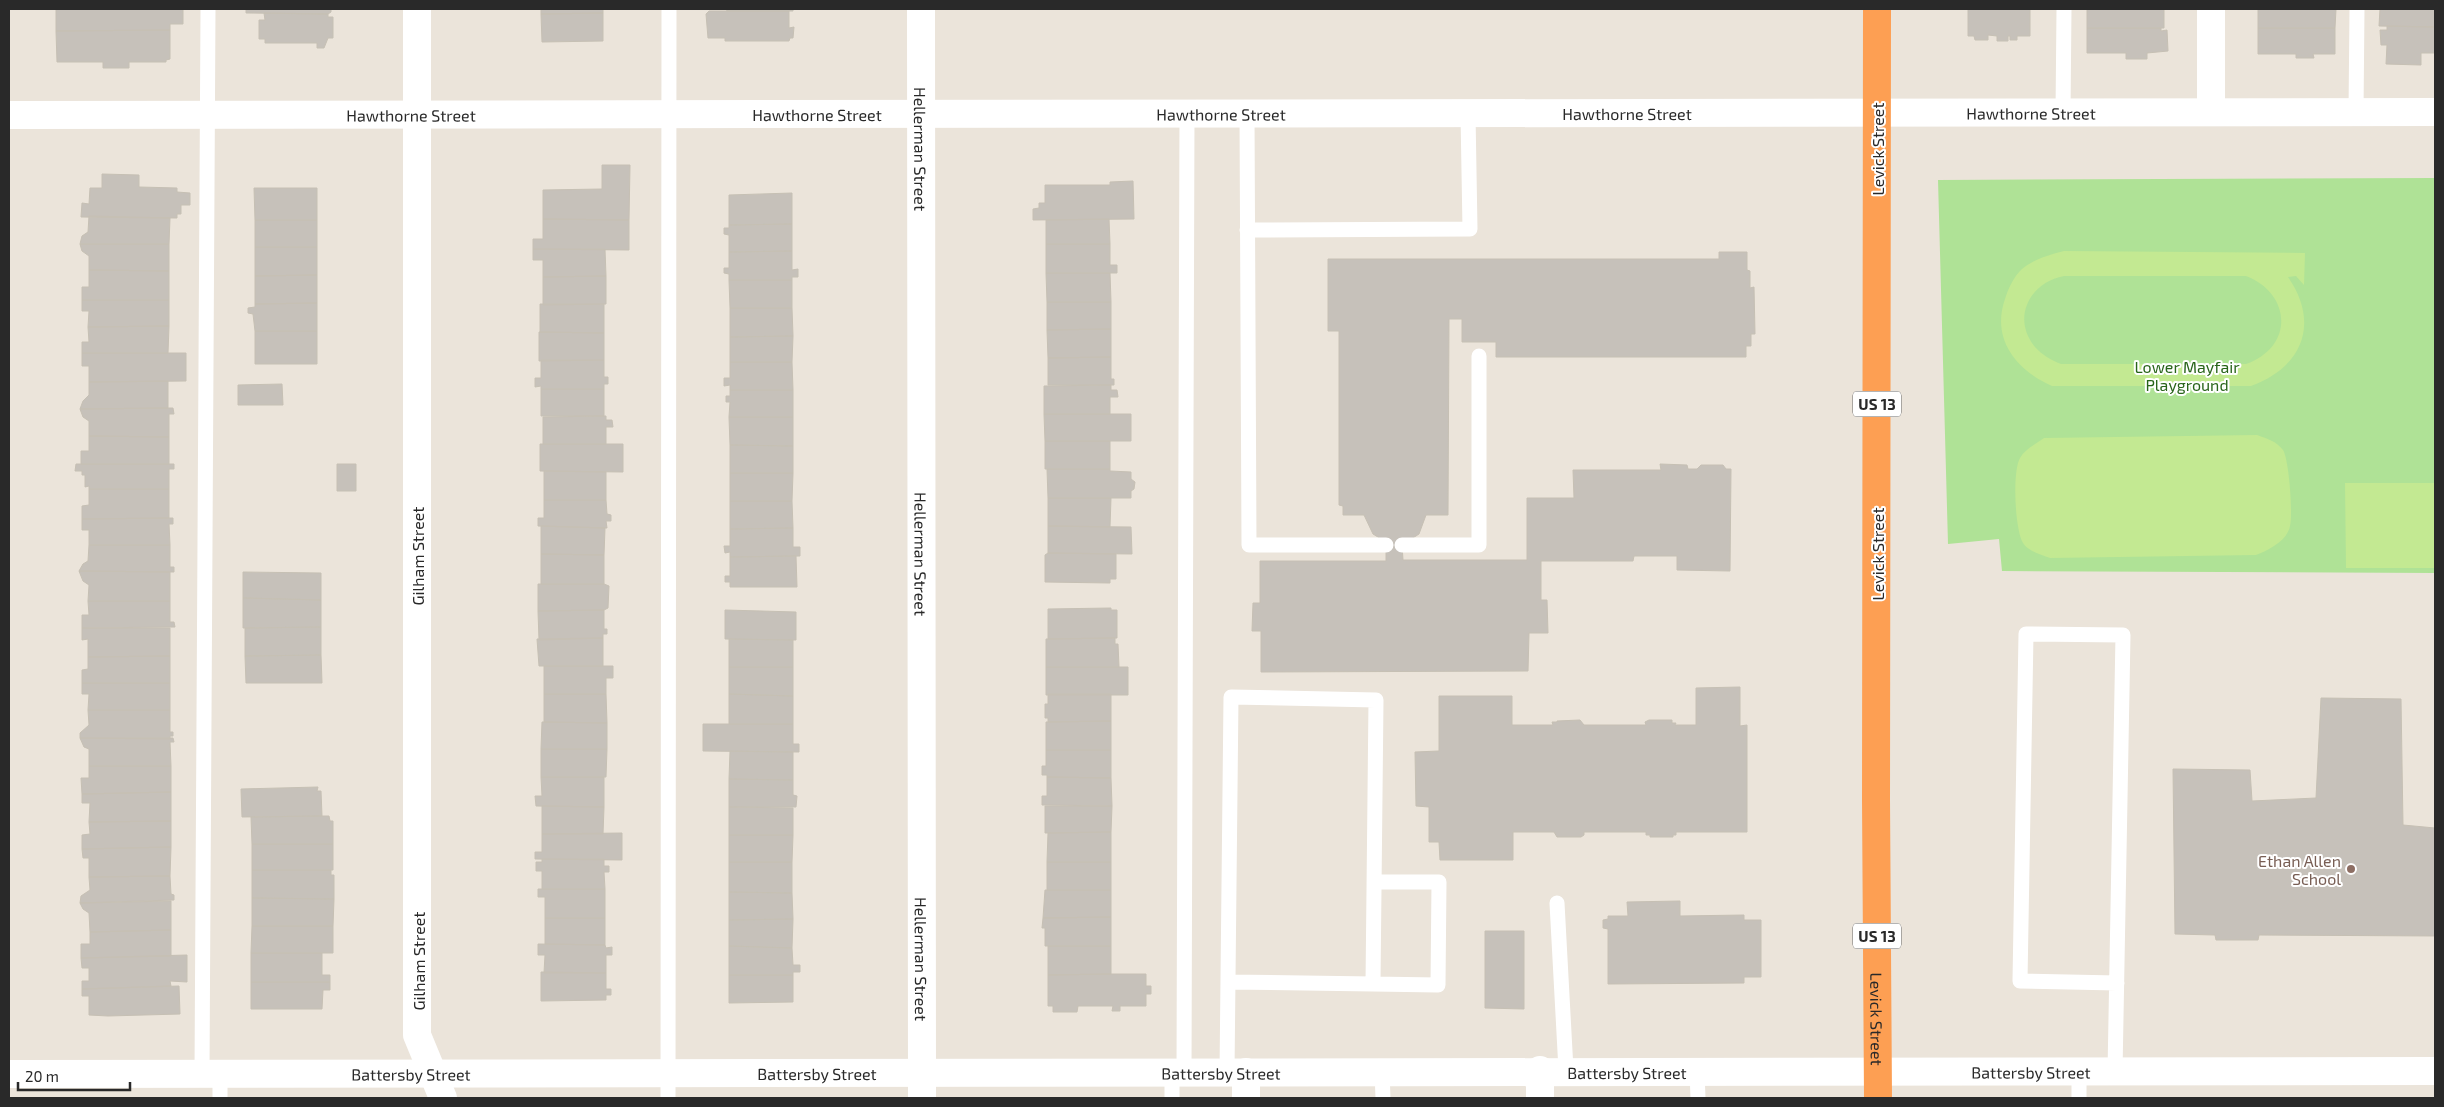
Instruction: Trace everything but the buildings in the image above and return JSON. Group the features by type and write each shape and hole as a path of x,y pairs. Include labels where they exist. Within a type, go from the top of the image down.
{"highway":[{"name":"Levick Street","path":"1877,9 1876,810 1878,1098"}],"street":[{"name":"Gilham Street","path":"417,9 418,1035 443,1098"},
{"name":"Hellerman Street","path":"921,9 922,1086"},
{"path":"2211,9 2211,112"},
{"name":"Hawthorne Street","path":"9,115 2435,112"},
{"path":"1540,1098 1553,1070"},
{"name":"Battersby Street","path":"9,1074 214,1082 433,1073 668,1086 922,1086 1176,1081 1236,1072 1382,1085 1553,1070 1698,1085 1878,1072 2079,1085 2115,1072 2435,1071"},
{"path":"1236,1072 1246,1098"}],"lane":[{"path":"208,9 214,1082"},
{"path":"668,1086 669,9"},
{"path":"2063,113 2064,9"},
{"path":"2356,112 2357,9"},
{"path":"1176,1081 1187,114"},
{"path":"1247,114 1249,545 1386,545"},
{"path":"1247,230 1470,229 1468,114"},
{"path":"1402,545 1479,545 1479,356"},
{"path":"2115,1072 2117,983 2123,635 2026,634 2020,981 2117,983"},
{"path":"1236,1072 1228,982 1232,697 1376,700 1372,984"},
{"path":"1228,982 1438,985 1439,882 1374,882"},
{"path":"1553,1070 1556,902"}],"green space":[{"name":"Lower Mayfair Playground","path":"2435,178 2435,573 2002,571 1999,539 1948,544 1938,180"},
{"path":"2064,251 2305,253 2304,285 2296,276 2288,277 2298,294 2303,311 2304,327 2301,342 2294,355 2283,367 2269,378 2251,386 2052,386 2027,371 2010,352 2004,340 2001,327 2002,314 2008,291 2019,272 2037,260","holes":["2064,276 2246,276 2261,284 2272,295 2279,307 2281,320 2279,333 2273,346 2262,356 2246,364 2061,364 2047,357 2035,347 2028,336 2025,325 2025,313 2034,293 2052,280"]},
{"path":"2257,435 2275,442 2283,450 2289,475 2291,499 2290,526 2285,536 2272,548 2256,555 2050,558 2031,550 2023,543 2018,526 2015,501 2018,465 2020,458 2025,452 2044,438"},
{"path":"2345,483 2435,483 2435,568 2346,568"}],"place":[{"name":"Ethan Allen School","path":"2351,869"}]}
